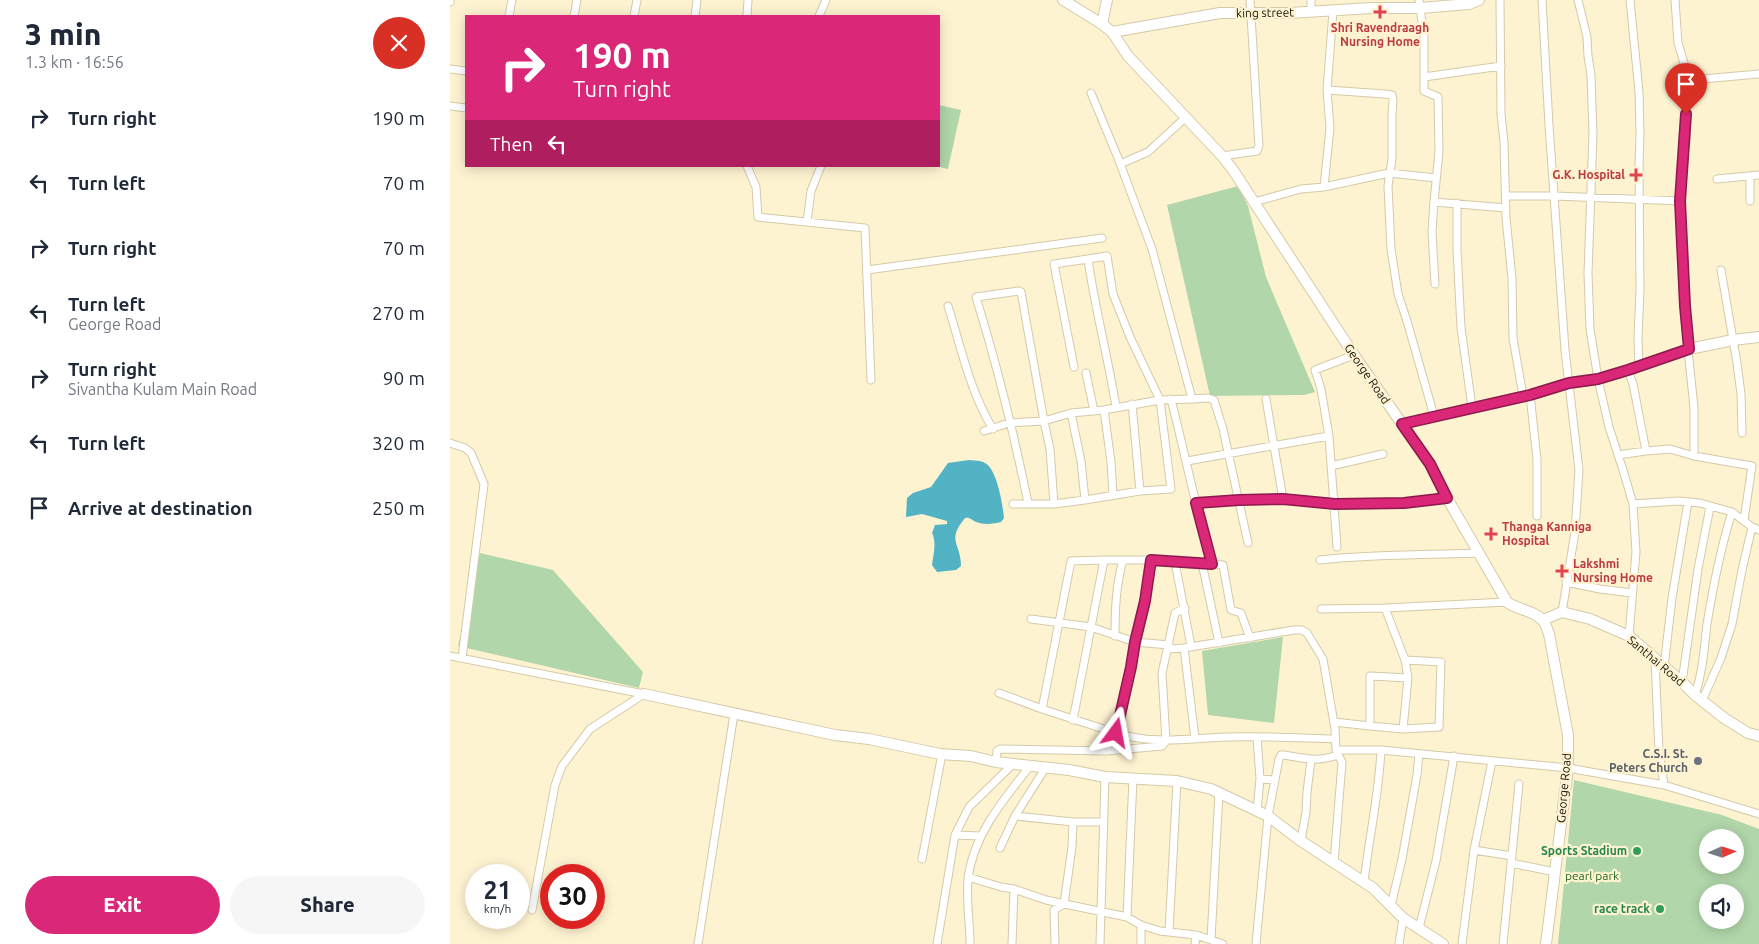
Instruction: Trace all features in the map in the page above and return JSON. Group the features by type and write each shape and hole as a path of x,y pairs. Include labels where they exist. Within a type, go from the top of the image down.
{"street":[{"path":"509,15 512,0"},
{"path":"574,15 577,0"},
{"path":"634,15 637,0"},
{"path":"695,15 697,0"},
{"path":"745,0 747,15"},
{"path":"820,15 826,0"},
{"name":"George Road","path":"1063,0 1112,32 1128,56 1222,156 1354,355 1430,464 1447,498 1507,602"},
{"path":"1102,24 1107,0"},
{"path":"1222,156 1257,150 1259,146 1250,0"},
{"path":"1311,0 1311,11"},
{"path":"1500,0 1501,114 1512,278 1513,338 1537,459 1537,516"},
{"path":"1321,608 1385,608 1507,602 1543,620 1562,612 1575,532 1579,470 1569,383 1554,196 1542,0"},
{"path":"1578,0 1587,37 1591,76 1593,134 1588,303 1591,338 1598,379 1609,427 1632,504 1636,552 1629,636"},
{"path":"1630,0 1639,92 1639,366"},
{"path":"1675,0 1678,43 1684,63 1686,93 1686,142 1682,166 1680,201 1685,306 1694,408 1694,456"},
{"name":"king street","path":"1112,32 1220,14 1333,11 1371,4 1472,1"},
{"path":"1419,4 1424,37 1424,91 1438,97 1439,152 1432,232 1435,284"},
{"path":"1324,187 1330,128 1327,90 1333,11"},
{"path":"1424,77 1501,66"},
{"path":"450,69 465,71"},
{"path":"1684,78 1702,79 1759,74"},
{"path":"1327,90 1392,95 1392,159 1388,186 1391,242 1398,294 1408,321 1434,416"},
{"path":"1091,93 1152,249 1192,399"},
{"path":"450,106 465,108"},
{"path":"1120,164 1148,152 1185,118"},
{"path":"748,167 756,187 758,217 865,228 871,380"},
{"path":"807,222 811,191 821,167"},
{"path":"1254,202 1301,189 1324,187 1389,173 1436,178"},
{"path":"1717,179 1759,175"},
{"path":"1750,176 1750,201"},
{"path":"1506,196 1680,201"},
{"path":"1434,202 1506,208"},
{"path":"1458,204 1457,249 1461,328 1472,407"},
{"path":"867,270 1102,238"},
{"path":"1013,504 1054,504 1140,490 1171,489 1160,400 1130,337 1113,294 1107,256 1054,264 1074,367"},
{"path":"1088,259 1094,299 1109,363 1116,407"},
{"path":"1721,270 1741,394 1742,433"},
{"path":"1028,503 1019,456 1009,423 995,360 976,298 1019,291 1021,292 1050,449 1054,504"},
{"path":"948,306 976,395 992,429"},
{"path":"1402,424 1526,396 1569,383 1598,379 1689,349 1759,337"},
{"path":"1337,547 1329,436 1321,389 1315,370 1354,355"},
{"path":"1628,370 1633,384 1646,451"},
{"path":"1086,373 1094,411"},
{"path":"984,431 1009,423 1044,420 1071,413 1104,410 1160,400 1208,398 1214,400 1248,543"},
{"path":"1171,399 1212,564"},
{"path":"1266,399 1283,499"},
{"path":"1132,404 1140,490"},
{"path":"1104,410 1113,495"},
{"path":"1071,413 1078,446 1085,500"},
{"path":"1187,460 1329,436"},
{"path":"450,443 465,448 471,453 484,484 462,658"},
{"path":"1618,455 1670,449 1694,456 1752,466 1744,520"},
{"path":"1331,466 1383,454"},
{"path":"1196,503 1283,499 1335,504 1404,503 1447,498"},
{"path":"1632,504 1678,501 1700,503 1732,512 1756,528 1742,570 1732,624 1721,658 1698,698"},
{"path":"1664,667 1672,598 1688,502"},
{"path":"1682,682 1698,569 1710,507"},
{"path":"1698,698 1713,595 1726,530 1732,512"},
{"path":"1320,560 1355,556 1479,553"},
{"path":"1073,720 1104,560"},
{"path":"1115,636 1115,597 1123,560"},
{"path":"1042,709 1071,562 1151,560 1223,565 1231,610 1241,613 1250,638"},
{"path":"1116,733 1145,601 1151,560"},
{"path":"1176,562 1185,608 1195,738"},
{"path":"1202,563 1219,643"},
{"path":"1566,582 1600,589 1632,592"},
{"path":"996,762 997,751 1000,749 1106,752 1162,746 1166,741 1162,673 1175,613 1185,608"},
{"path":"1385,608 1405,660 1408,678 1403,729"},
{"name":"Santhai Road","path":"1562,612 1590,619 1629,636 1698,698 1724,718 1748,733 1759,736"},
{"path":"1031,619 1091,627 1135,642 1168,647 1219,643 1294,630 1302,630 1307,633 1323,659 1334,722 1334,740 1337,753 1342,762 1334,863"},
{"name":"George Road","path":"1543,620 1549,634 1568,735 1568,768 1546,944"},
{"path":"450,656 644,694 835,735 869,739 942,754 971,756 996,762 1046,767 1105,777 1177,781 1211,789 1268,816 1301,841 1373,888 1404,918 1420,928 1429,940 1443,944"},
{"path":"1655,659 1659,751 1664,785"},
{"path":"1334,722 1403,729 1439,727 1441,662 1405,660"},
{"path":"1370,726 1370,676 1408,678"},
{"path":"999,693 1073,720 1132,738 1166,741 1195,738 1257,737 1334,740"},
{"path":"532,910 551,804 562,766 590,729 644,694"},
{"path":"698,944 734,714"},
{"path":"1257,737 1260,779 1258,810"},
{"path":"1256,944 1268,816 1281,755 1322,760 1337,753 1381,750 1568,768 1664,785 1759,814"},
{"path":"1364,882 1368,843 1380,776 1381,750"},
{"path":"922,859 942,754"},
{"path":"1391,906 1402,859 1419,754"},
{"path":"1420,928 1438,853 1454,756"},
{"path":"1301,841 1312,760"},
{"path":"1462,944 1474,850 1492,762"},
{"path":"938,944 955,835 969,807 1013,764"},
{"path":"970,944 968,877 980,836 1004,798 1030,766"},
{"path":"1000,848 1015,816 1046,767"},
{"path":"1100,944 1105,777"},
{"path":"1127,917 1133,778"},
{"path":"1260,779 1275,780"},
{"path":"1169,932 1177,781"},
{"path":"1503,944 1518,784"},
{"path":"1211,939 1220,793"},
{"path":"1015,816 1073,822 1103,822"},
{"path":"1064,904 1072,847 1073,822"},
{"path":"955,835 980,836"},
{"path":"1474,850 1555,872"},
{"path":"968,877 1064,904 1127,917 1141,925 1160,931 1196,935 1223,944"},
{"path":"1012,944 1014,889"},
{"path":"1055,944 1054,910 1064,904"},
{"path":"1399,944 1404,918"},
{"path":"1141,925 1141,944"},
{"path":"1195,944 1196,935"}],"green space":[{"path":"940,105 961,110 948,169 939,167"},
{"path":"1238,186 1248,206 1266,277 1315,392 1304,395 1210,396 1167,205"},
{"path":"480,553 553,570 643,672 639,688 458,646"},
{"path":"1283,637 1274,723 1208,715 1202,651"},
{"name":"Sports Stadium","path":"1574,780 1722,815 1759,829 1759,944 1558,944"}],"water":[{"path":"969,460 983,462 993,472 999,488 1004,518 1001,522 988,524 965,518 959,526 955,537 961,566 956,570 937,572 932,565 934,545 932,533 935,525 947,524 947,521 922,514 906,517 907,498 913,493 931,487 948,463"}],"place":[{"name":"Shri Ravendraagh Nursing Home","path":"1380,12"},
{"name":"G.K. Hospital","path":"1636,175"},
{"name":"Thanga Kanniga Hospital","path":"1491,534"},
{"name":"Lakshmi Nursing Home","path":"1562,571"},
{"name":"C.S.I. St. Peters Church","path":"1698,761"},
{"name":"Sports Stadium","path":"1637,851"},
{"name":"race track","path":"1660,909"}],"route":[{"path":"1116,733 1145,601 1151,560 1212,564 1201,528 1196,503 1283,499 1335,504 1404,503 1447,498 1430,464 1402,424 1530,395 1569,383 1598,379 1689,349 1686,330 1680,201 1682,166 1686,142 1686,114"}],"park label":[{"name":"pearl park","path":"1592,876"}]}
